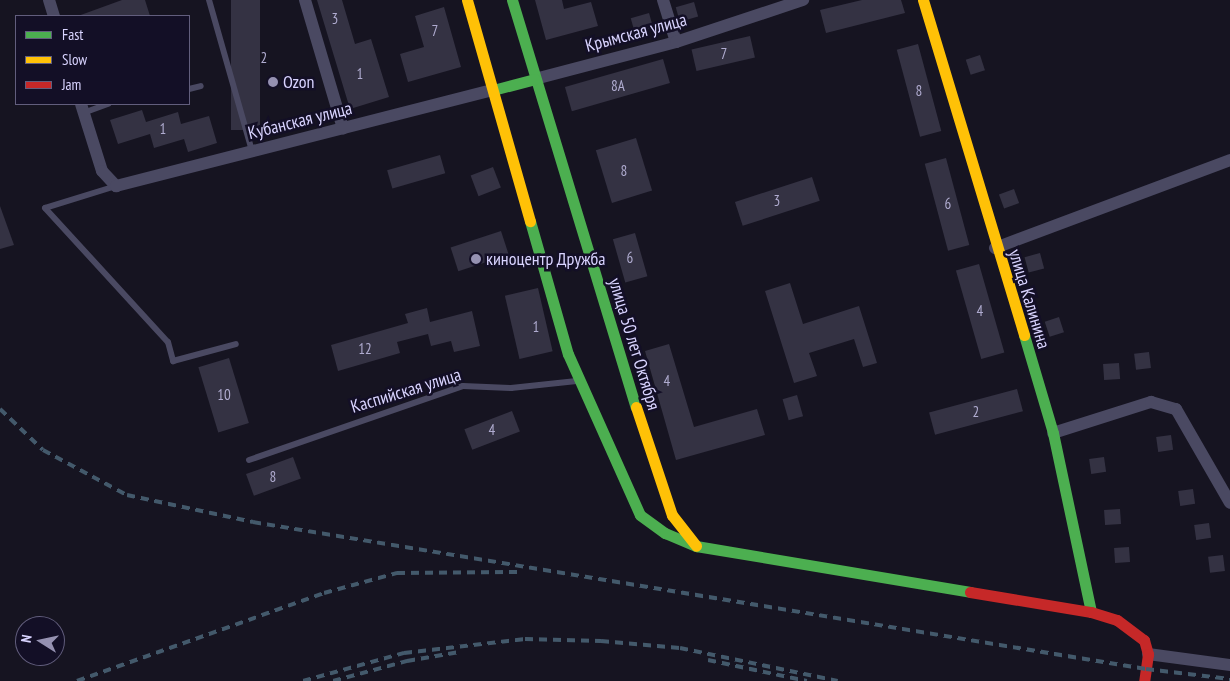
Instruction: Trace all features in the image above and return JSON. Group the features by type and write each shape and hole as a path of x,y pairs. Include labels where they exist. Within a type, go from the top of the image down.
{"street":[{"path":"49,0 54,15"},
{"path":"304,0 343,128"},
{"path":"467,0 568,354 640,515 665,533 696,546 1091,612 1117,620 1144,640 1148,654 1144,681"},
{"name":"улица 50 лет Октября","path":"512,0 656,474 672,515 696,546"},
{"path":"663,0 676,42"},
{"name":"Крымская улица","path":"535,79 676,42 803,0"},
{"name":"улица Калинина","path":"922,0 995,248 1053,433 1091,612"},
{"path":"493,90 535,79"},
{"name":"Кубанская улица","path":"116,186 493,90"},
{"path":"82,108 102,170 116,186"},
{"path":"995,248 1230,160"},
{"path":"1053,433 1151,402 1176,408 1230,503"},
{"path":"1148,654 1230,665"}],"lane":[{"path":"209,0 252,151"},
{"path":"190,89 201,86"},
{"path":"82,108 102,105"},
{"path":"116,186 45,208 168,342 173,361 236,344"},
{"name":"Каспийская улица","path":"249,460 463,386 511,388 579,380"}],"building":[{"path":"122,0 145,0 150,15 81,15"},
{"path":"231,0 260,0 260,130 231,130"},
{"path":"317,0 342,0 355,44 371,39 389,97 350,109"},
{"path":"535,0 562,0 564,9 591,2 598,26 546,40"},
{"path":"862,0 901,0 905,13 826,33 820,10"},
{"path":"694,2 698,16 680,22 676,7"},
{"path":"444,7 461,67 408,82 400,54 424,47 415,16"},
{"path":"649,13 653,27 635,33 631,18"},
{"path":"750,36 755,57 696,71 692,49"},
{"path":"918,44 941,131 920,137 897,50"},
{"path":"980,55 985,70 971,75 966,60"},
{"path":"663,59 670,83 572,111 565,87"},
{"path":"142,110 146,122 178,112 181,124 209,116 217,143 188,152 184,139 154,148 150,134 118,144 110,120"},
{"path":"636,138 652,191 612,203 596,150"},
{"path":"440,155 445,173 392,188 387,170"},
{"path":"946,158 969,245 948,251 925,164"},
{"path":"493,167 501,188 478,196 471,176"},
{"path":"812,177 820,201 743,226 735,202"},
{"path":"1014,189 1019,203 1004,209 999,194"},
{"path":"0,206 14,245 0,249"},
{"path":"501,231 509,255 458,271 451,247"},
{"path":"635,233 647,276 625,283 613,239"},
{"path":"1040,253 1044,268 1029,273 1025,257"},
{"path":"979,264 1004,352 981,359 956,271"},
{"path":"790,283 803,324 859,306 877,363 863,367 854,339 809,353 817,376 794,383 765,291"},
{"path":"538,288 553,351 519,359 505,296"},
{"path":"427,308 430,322 472,311 480,346 454,352 451,341 431,346 428,334 397,342 400,353 338,371 331,345 408,323 405,314"},
{"path":"1059,317 1064,332 1050,337 1045,322"},
{"path":"669,344 694,427 757,409 765,435 676,460 645,351"},
{"path":"1149,352 1151,368 1136,370 1134,354"},
{"path":"229,358 249,423 218,432 198,367"},
{"path":"1119,363 1120,379 1104,380 1103,364"},
{"path":"1017,389 1023,411 935,435 929,413"},
{"path":"797,395 803,416 789,420 783,399"},
{"path":"512,411 520,432 472,450 464,429"},
{"path":"1171,435 1173,450 1158,452 1156,437"},
{"path":"293,457 301,479 254,496 246,474"},
{"path":"1104,457 1106,472 1091,474 1089,459"},
{"path":"1193,489 1195,504 1180,506 1178,491"},
{"path":"1120,509 1121,524 1105,525 1104,510"},
{"path":"1209,523 1211,538 1196,540 1194,525"},
{"path":"1129,547 1130,562 1115,563 1114,548"},
{"path":"1223,555 1225,571 1210,573 1208,557"}],"railway":[{"path":"0,409 43,450 127,495 253,522 1146,669 1230,679"},
{"path":"77,681 324,593 397,573 523,572"},
{"path":"303,681 404,653 525,639 601,641 680,648 838,681"},
{"path":"333,681 407,661 459,652"},
{"path":"708,660 807,681"}],"traffic: fast":[{"path":"512,0 636,407"},
{"path":"493,90 535,79"},
{"path":"530,221 568,354 640,515 665,533 696,546 970,592"},
{"path":"1024,335 1053,433 1091,612"}],"traffic: slow":[{"path":"467,0 530,221"},
{"path":"923,0 1024,335"},
{"path":"636,407 672,515 696,546"}],"traffic: jam":[{"path":"970,592 1091,612 1117,620 1144,640 1148,654 1144,681"}],"place":[{"name":"Ozon","path":"273,82"},
{"name":"киноцентр Дружба","path":"476,259"}]}
